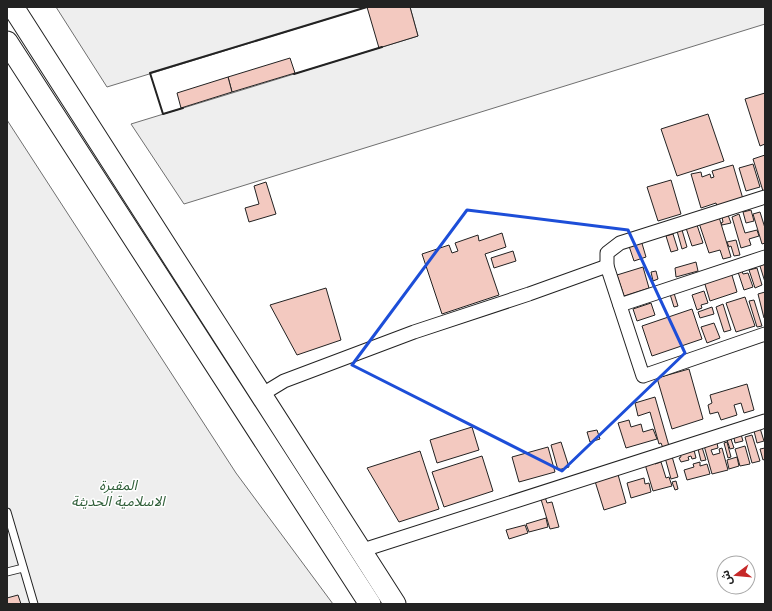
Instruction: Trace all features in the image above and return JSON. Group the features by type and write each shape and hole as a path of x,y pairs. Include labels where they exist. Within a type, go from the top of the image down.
{"main road":[{"path":"13,7 395,604"},
{"path":"7,42 370,604"}],"street":[{"path":"765,197 620,243 607,253 608,266 643,376 765,334"},
{"path":"620,305 765,257"},
{"path":"261,395 284,381 392,340 608,266"},
{"path":"360,551 765,421"}],"lane":[{"path":"7,512 34,604"},
{"path":"7,572 23,568"}],"highlighted area":[{"path":"467,210 628,230 685,353 562,471 352,365"}],"green space":[{"path":"56,7 367,7 107,87"},
{"path":"410,7 765,7 765,24 184,204 131,124 418,36"},
{"name":"المقبرة الاسلامية الحديثة","path":"7,120 236,473 333,604 7,604"}],"building":[{"path":"367,7 410,7 418,36 379,48"},
{"path":"290,58 295,73 232,92 228,77"},
{"path":"228,77 232,92 181,108 177,93"},
{"path":"765,93 765,144 760,146 745,99"},
{"path":"708,114 724,161 677,176 661,129"},
{"path":"765,155 765,191 763,191 753,159"},
{"path":"753,164 760,187 746,191 739,168"},
{"path":"733,165 743,199 717,206 716,203 701,208 691,174 701,172 702,177 710,174 711,178 714,177 712,171"},
{"path":"671,180 681,214 658,221 647,187"},
{"path":"266,182 276,214 249,222 245,208 259,204 254,186"},
{"path":"751,210 754,221 746,223 743,212"},
{"path":"760,212 765,228 765,243 762,244 753,214"},
{"path":"739,214 745,233 757,230 759,236 749,239 751,245 741,248 732,217"},
{"path":"728,215 731,223 722,225 722,217"},
{"path":"719,217 731,257 723,259 720,250 709,253 699,223"},
{"path":"697,225 703,243 692,246 686,228"},
{"path":"682,230 687,247 682,249 677,231"},
{"path":"502,233 506,247 485,254 499,295 442,314 422,254 449,245 452,253 458,251 455,243 478,235 479,241"},
{"path":"673,234 678,250 671,252 666,236"},
{"path":"641,240 646,257 634,261 629,246"},
{"path":"736,240 740,255 734,256 731,246 729,247 727,242"},
{"path":"513,251 516,261 494,268 491,258"},
{"path":"763,261 765,264 765,282 759,263"},
{"path":"696,262 698,271 676,277 675,268"},
{"path":"643,267 649,288 624,296 617,275"},
{"path":"757,268 762,285 755,288 749,270"},
{"path":"656,271 658,279 653,281 651,272"},
{"path":"742,271 743,274 748,273 753,287 744,290 738,272"},
{"path":"731,272 737,292 710,301 704,281"},
{"path":"326,288 341,340 297,355 270,305"},
{"path":"673,290 678,306 674,307 669,291"},
{"path":"704,291 708,303 701,305 702,308 697,310 692,295"},
{"path":"765,292 765,318 764,318 758,294"},
{"path":"745,297 755,326 736,332 726,303"},
{"path":"754,300 762,326 757,327 749,301"},
{"path":"651,303 655,315 637,321 633,309"},
{"path":"723,304 731,330 724,332 716,307"},
{"path":"712,307 714,314 700,318 698,312"},
{"path":"692,309 702,339 652,356 642,326"},
{"path":"714,323 720,338 707,343 701,327"},
{"path":"689,369 703,419 672,429 657,378"},
{"path":"747,384 754,410 744,413 741,403 734,405 737,415 721,420 718,412 710,414 708,405 712,403 710,395"},
{"path":"655,397 669,446 663,448 661,443 659,444 650,412 638,416 635,403"},
{"path":"629,420 631,427 641,424 643,432 653,429 657,439 626,448 618,423"},
{"path":"759,425 764,441 757,443 753,427"},
{"path":"472,427 479,450 437,463 430,440"},
{"path":"597,430 600,439 590,442 587,432"},
{"path":"740,431 743,441 735,443 733,433"},
{"path":"752,435 760,461 752,463 745,437"},
{"path":"716,438 718,448 711,450 713,455 720,453 719,449 722,448 728,470 712,474 703,442"},
{"path":"731,439 734,448 730,449 727,440"},
{"path":"561,442 569,467 558,470 551,445"},
{"path":"727,442 731,457 728,458 724,443"},
{"path":"701,444 706,460 701,461 697,445"},
{"path":"693,446 696,458 692,459 691,456 688,457 689,460 681,462 679,458 681,457 679,450"},
{"path":"745,446 750,464 740,466 735,449"},
{"path":"548,447 555,472 519,482 512,457"},
{"path":"765,448 765,459 763,460 760,449"},
{"path":"420,451 439,509 399,522 367,468"},
{"path":"671,453 678,477 671,479 664,454"},
{"path":"482,456 493,491 444,507 432,472"},
{"path":"737,457 739,466 729,469 727,460"},
{"path":"654,458 655,464 661,462 666,478 669,477 672,486 653,491 644,461"},
{"path":"700,462 700,466 707,464 710,474 687,480 684,470 694,467 693,464"},
{"path":"617,471 626,503 604,510 594,478"},
{"path":"644,478 645,484 649,483 651,492 631,498 627,483"},
{"path":"676,481 678,489 675,490 672,482"},
{"path":"544,494 547,503 552,502 559,527 550,529 540,496"},
{"path":"546,518 548,527 529,532 526,524"},
{"path":"525,525 528,533 509,539 506,530"},
{"path":"18,595 21,604 7,604 7,598"}],"wall":[{"path":"183,108 163,114 150,73 367,7"},
{"path":"294,74 382,47"}]}
